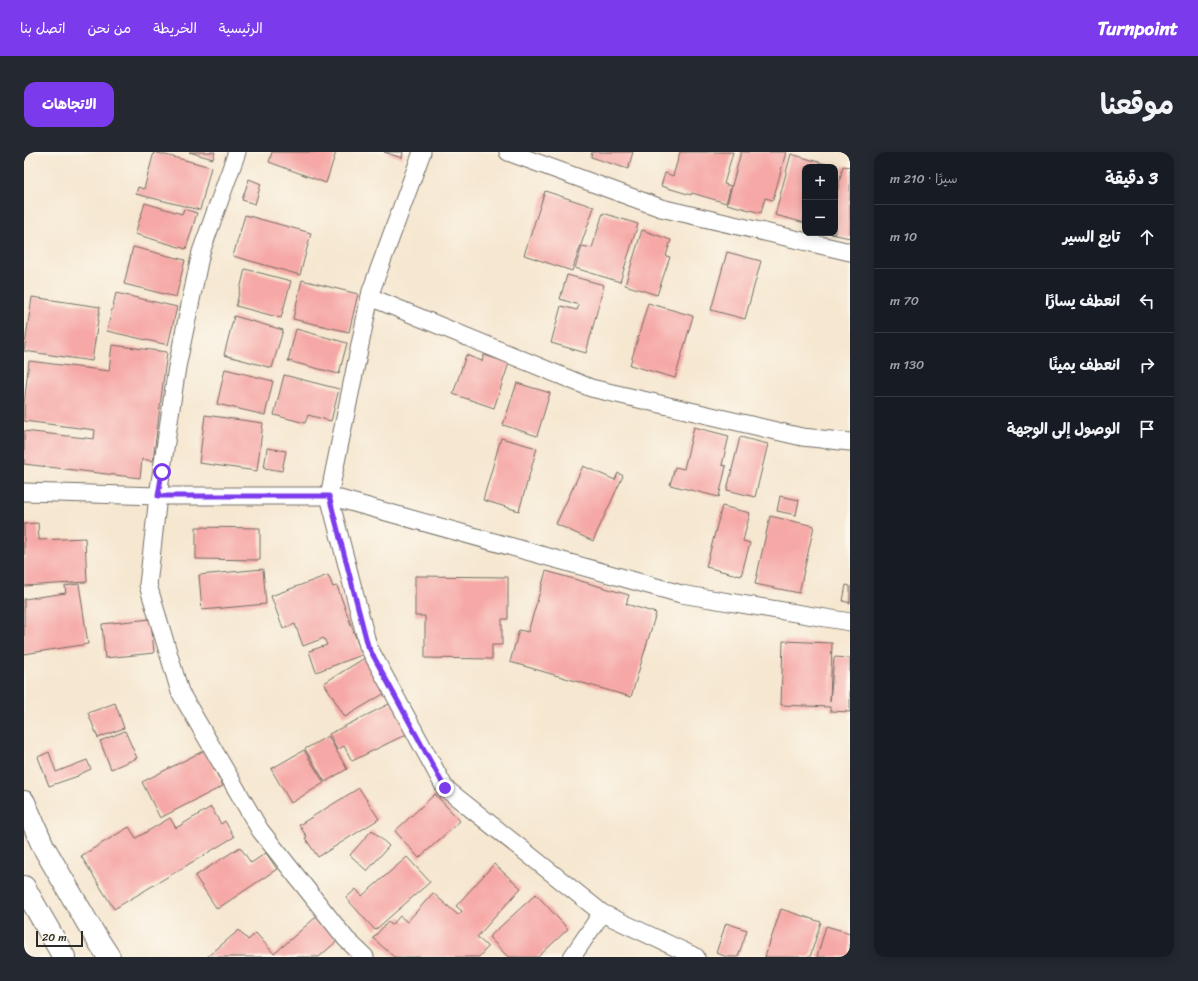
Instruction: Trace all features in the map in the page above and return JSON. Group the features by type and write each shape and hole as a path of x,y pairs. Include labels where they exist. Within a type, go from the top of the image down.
{"main road":[{"path":"24,802 43,846 109,957"},
{"path":"24,887 64,957"}],"street":[{"path":"237,152 201,252 177,367 158,496 148,585 180,692 260,830 346,939 365,957"},
{"path":"422,152 371,291 329,496 368,646 445,788 602,913 696,957"},
{"path":"508,152 661,208 850,252"},
{"path":"370,297 591,388 802,437 850,442"},
{"path":"24,492 158,496 329,496 681,594 850,622"},
{"path":"572,957 602,913"}],"building":[{"path":"154,152 211,167 200,210 136,194 138,187 144,189"},
{"path":"189,152 215,152 213,159"},
{"path":"272,152 336,152 326,183 269,162"},
{"path":"384,152 403,152 402,158"},
{"path":"592,152 633,152 628,169 591,157"},
{"path":"680,152 733,152 724,184 731,186 726,203 661,186 665,173 673,176"},
{"path":"741,152 786,152 773,200 765,198 761,213 727,204"},
{"path":"791,154 826,164 802,164 802,222 775,215"},
{"path":"843,166 850,167 850,238 838,235 838,188"},
{"path":"249,179 261,184 255,204 242,200"},
{"path":"545,191 594,207 572,271 524,255"},
{"path":"145,203 182,214 184,209 197,213 186,249 135,234"},
{"path":"603,213 638,224 620,282 575,268 582,246 592,248"},
{"path":"245,215 311,233 300,275 233,256"},
{"path":"642,230 671,240 666,256 670,257 657,295 625,285"},
{"path":"133,247 185,260 176,297 124,284"},
{"path":"727,252 761,261 745,319 711,310"},
{"path":"245,269 291,281 281,318 236,306"},
{"path":"567,275 604,285 586,353 551,343 561,306 577,310 579,305 560,299"},
{"path":"302,280 358,294 349,332 293,319"},
{"path":"116,293 177,307 168,345 107,331"},
{"path":"32,297 100,307 92,361 24,351"},
{"path":"648,303 693,316 675,378 630,365"},
{"path":"234,316 283,330 272,368 224,355"},
{"path":"296,329 347,343 339,374 288,361"},
{"path":"112,345 167,352 153,461 142,459 140,478 24,464 24,431 94,439 95,430 24,421 24,404 29,361 109,371"},
{"path":"466,355 482,361 484,355 509,363 494,408 453,394"},
{"path":"225,369 273,381 265,415 217,404"},
{"path":"284,375 339,389 331,421 308,415 305,423 274,415"},
{"path":"517,383 550,393 537,436 503,425"},
{"path":"205,415 263,423 257,471 199,463"},
{"path":"694,427 729,436 722,465 726,466 719,497 670,485 675,467 684,469"},
{"path":"740,437 768,444 755,497 727,490"},
{"path":"501,438 537,448 519,511 483,500"},
{"path":"267,448 286,451 282,471 264,468"},
{"path":"583,466 615,480 618,473 623,476 593,541 556,524"},
{"path":"780,496 799,500 796,515 777,511"},
{"path":"722,506 750,513 743,541 750,543 741,576 706,567"},
{"path":"770,516 814,526 799,593 755,584"},
{"path":"38,523 39,540 85,538 87,582 24,586 24,524"},
{"path":"196,527 260,528 260,560 196,559"},
{"path":"263,569 266,604 202,610 199,575"},
{"path":"546,571 629,595 626,604 656,613 631,697 510,662 519,630 528,632"},
{"path":"328,575 333,587 337,586 362,655 316,672 309,651 327,645 324,638 303,646 295,624 283,629 271,596"},
{"path":"415,576 508,577 508,619 502,619 502,645 492,645 492,659 425,658 425,616 415,616"},
{"path":"79,584 88,644 24,654 24,599 66,593 65,586"},
{"path":"846,585 850,586 850,603 843,601"},
{"path":"151,619 154,653 105,658 102,624"},
{"path":"783,641 832,643 830,702 834,657 850,658 850,712 830,711 830,707 781,705"},
{"path":"368,656 390,690 345,717 324,683"},
{"path":"395,701 411,732 352,761 344,746 337,750 329,734"},
{"path":"115,703 124,728 98,738 88,713"},
{"path":"125,731 137,758 111,769 100,741"},
{"path":"328,736 347,769 325,782 305,749"},
{"path":"205,750 223,786 160,818 142,782"},
{"path":"304,750 324,783 291,803 271,769"},
{"path":"49,752 56,772 87,760 91,769 78,776 49,786 38,757"},
{"path":"359,788 379,819 318,857 305,838 307,837 299,825"},
{"path":"435,794 460,821 419,858 395,831"},
{"path":"211,807 221,824 225,821 234,837 114,909 81,856 129,827 136,838 170,818 176,828"},
{"path":"372,830 389,846 367,871 350,855"},
{"path":"240,847 251,863 266,853 277,869 217,909 195,876"},
{"path":"407,857 430,882 375,930 346,898 356,889 362,896"},
{"path":"494,864 521,888 477,937 488,947 479,957 394,957 373,938 388,922 392,925 400,916 407,922 433,893 458,915 462,911 456,906"},
{"path":"536,894 568,929 538,957 508,957 489,937"},
{"path":"781,909 821,922 810,957 765,957"},
{"path":"317,916 338,940 319,957 207,957 239,930 248,940 256,933 274,954"},
{"path":"726,923 747,930 738,957 727,957 716,953"},
{"path":"826,926 850,933 850,957 817,957"}],"route":[{"path":"162,472 158,496 329,496 368,646 445,788"}]}
